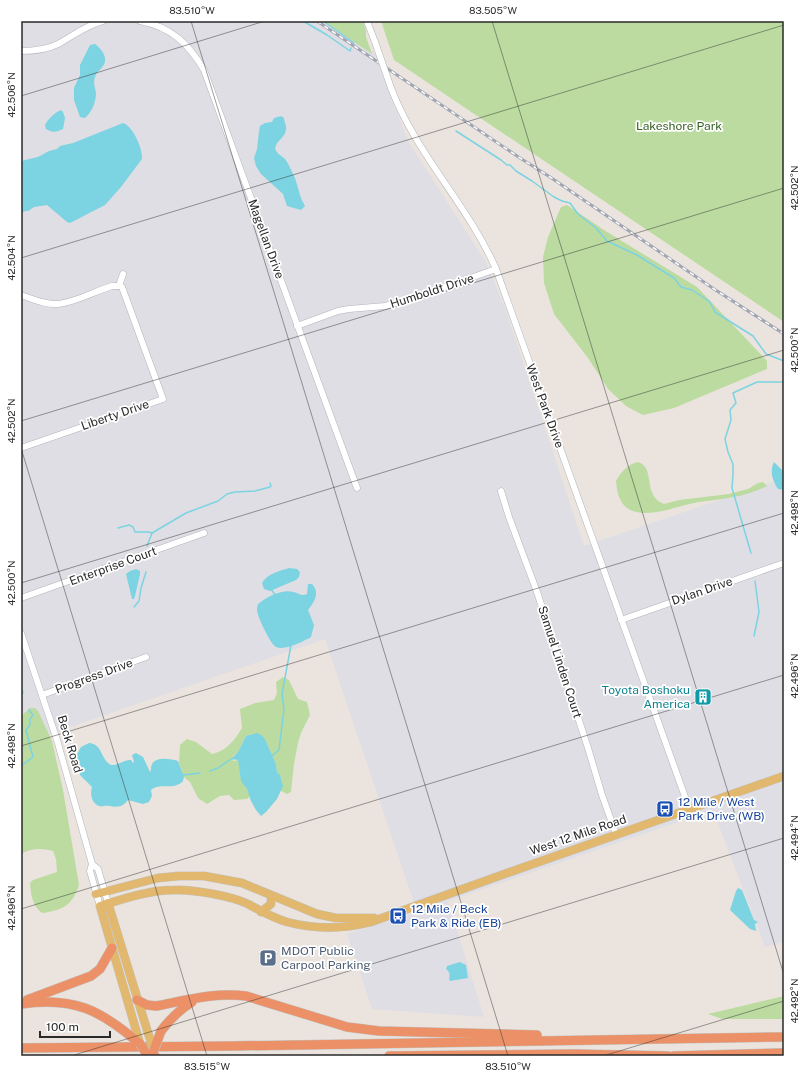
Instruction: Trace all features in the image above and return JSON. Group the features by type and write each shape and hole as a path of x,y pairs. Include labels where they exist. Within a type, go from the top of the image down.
{"highway":[{"path":"21,1003 91,976 100,969 112,948"},
{"path":"137,1000 147,1006 156,1006 212,995 230,994 246,996 347,1027 371,1030 559,1035 584,1040"},
{"path":"149,1053 168,1021 182,1008 195,1000 212,995"},
{"path":"21,1003 54,1001 76,1005 95,1011 131,1033 149,1053"},
{"path":"148,1033 149,1053"},
{"path":"21,1048 784,1037"},
{"path":"672,1056 784,1053"},
{"path":"389,1056 566,1054 668,1056"}],"main road":[{"name":"West 12 Mile Road","path":"100,906 153,891 175,889 202,892 233,899 287,922 313,927 337,928 360,925 689,808 784,776"},
{"name":"West 12 Mile Road","path":"96,894 158,878 204,876 242,883 317,914 336,918 381,918"},
{"path":"261,912 271,904 271,896"},
{"name":"Beck Road","path":"108,903 148,1033"},
{"name":"Beck Road","path":"100,906 112,948 131,1033"},
{"path":"313,927 313,918 317,914"}],"street":[{"path":"21,51 41,50 51,47 83,28 103,21"},
{"name":"Magellan Drive","path":"140,21 165,30 178,38 192,50 204,70 357,488"},
{"name":"West Park Drive","path":"367,21 397,104 411,131 475,228 496,269 689,808"},
{"name":"Humboldt Drive","path":"297,326 338,311 384,306 402,302 496,269"},
{"path":"21,295 44,303 56,304 71,301 112,286 119,286 123,274"},
{"name":"Liberty Drive","path":"21,448 163,399 124,290 119,286"},
{"name":"Samuel Linden Court","path":"501,491 534,584 616,834"},
{"name":"Enterprise Court","path":"21,598 204,533"},
{"name":"Dylan Drive","path":"621,620 784,563"},
{"name":"Beck Road","path":"21,633 57,740 92,864 90,871 100,906"},
{"name":"Progress Drive","path":"42,695 146,657"},
{"name":"Beck Road","path":"92,864 98,869 108,903"}],"shaded area":[{"path":"21,21 329,21 373,51 408,141 487,264 506,311 584,546 784,478 784,942 765,947 713,810 448,901 484,1017 372,1009 347,934 417,912 325,639 21,744"}],"green space":[{"path":"323,21 363,21 366,30 366,37 372,54"},
{"name":"Lakeshore Park","path":"381,21 784,21 784,322 394,60"},
{"path":"567,205 604,230 697,287 767,361 767,369 674,408 643,415 626,406 608,389 588,358 554,314 544,283 543,257 548,237 561,207"},
{"path":"638,462 647,470 653,495 657,500 664,504 679,500 729,494 748,489 758,483 763,482 767,486 750,493 733,497 699,502 657,512 640,513 629,509 622,503 618,495 616,481 625,469"},
{"path":"283,677 289,680 298,699 307,702 310,715 298,743 291,792 287,794 281,791 282,783 280,775 277,772 276,764 265,739 253,734 246,736 238,752 233,756 233,761 238,760 239,762 241,779 250,796 247,799 234,800 229,795 220,796 207,804 198,798 190,782 184,777 179,763 180,745 187,739 196,742 212,754 226,748 242,728 240,709 255,703 274,700 277,693 276,682"},
{"path":"30,708 35,708 38,711 52,741 63,790 79,885 73,898 66,906 42,913 34,903 30,883 33,880 57,872 56,859 53,851 45,849 37,849 21,854 21,716"},
{"path":"784,996 784,1019 722,1019 708,1014"}],"water":[{"path":"95,44 103,52 105,62 94,79 96,93 95,100 92,110 85,118 80,117 74,100 74,88 80,75 80,65 90,45"},
{"path":"61,110 65,118 63,129 54,132 46,129 45,125 48,121 54,114"},
{"path":"281,116 284,118 286,130 284,135 277,143 275,149 284,158 294,176 300,196 305,206 301,210 287,206 283,194 261,174 256,166 254,158 257,149 260,126 265,123 272,122 274,118"},
{"path":"123,123 130,128 137,138 142,159 105,205 70,223 47,205 34,207 21,214 21,161 38,157 49,151 57,149 60,146 73,143"},
{"path":"774,462 784,472 784,490 778,489 773,480 772,469"},
{"path":"289,568 297,569 300,572 299,577 296,580 270,591 264,589 262,583 267,577"},
{"path":"136,569 140,571 140,574 135,596 134,599 132,599 126,574"},
{"path":"308,584 312,584 316,591 316,597 308,610 314,625 311,637 289,647 276,647 262,624 257,610 259,603 268,597 285,591 305,595 307,594"},
{"path":"257,733 265,739 276,764 277,772 280,775 283,786 277,799 261,816 256,810 247,789 241,781 238,760 231,759 238,752 246,736"},
{"path":"89,743 97,746 107,762 111,765 126,760 131,760 133,763 132,755 136,753 143,757 150,772 151,765 156,760 169,759 178,761 184,777 183,781 175,786 159,787 151,790 152,796 149,802 143,804 128,800 124,804 114,807 96,805 92,798 92,787 80,775 76,756 81,747"},
{"path":"738,888 742,890 754,920 758,922 755,924 756,931 750,929 730,910"},
{"path":"460,962 466,965 468,978 450,981 450,976 446,969 447,966"}],"waterway":[{"path":"303,21 350,51 351,48"},
{"path":"323,21 354,43"},
{"path":"456,131 507,165 510,165 516,171 554,197 570,203 578,214 596,228 607,241 637,255 674,278 681,287 692,290 710,302 715,312 753,336 766,354 784,361"},
{"path":"751,553 732,488 733,464 725,439 731,420 730,410 736,403 733,393 757,382 784,382"},
{"path":"147,546 152,533 186,513 218,501 227,494 255,491 270,487 270,483"},
{"path":"118,528 129,525 133,527 135,532 153,533"},
{"path":"134,607 139,601 146,572"},
{"path":"754,636 759,612 755,581"},
{"path":"271,589 276,596"},
{"path":"272,756 279,750 284,709 282,694 291,645"},
{"path":"21,686 23,693"},
{"path":"21,766 33,757 26,730 30,725 30,719 33,715 29,710"},
{"path":"210,771 218,768 231,759"},
{"path":"183,775 200,773"}],"railway":[{"path":"317,21 714,289 784,334"}],"place":[{"name":"Toyota Boshoku America","path":"703,697"},
{"name":"12 Mile / West Park Drive (WB)","path":"665,809"},
{"name":"12 Mile / Beck Park & Ride (EB)","path":"398,916"},
{"name":"MDOT Public Carpool Parking","path":"268,958"}]}
